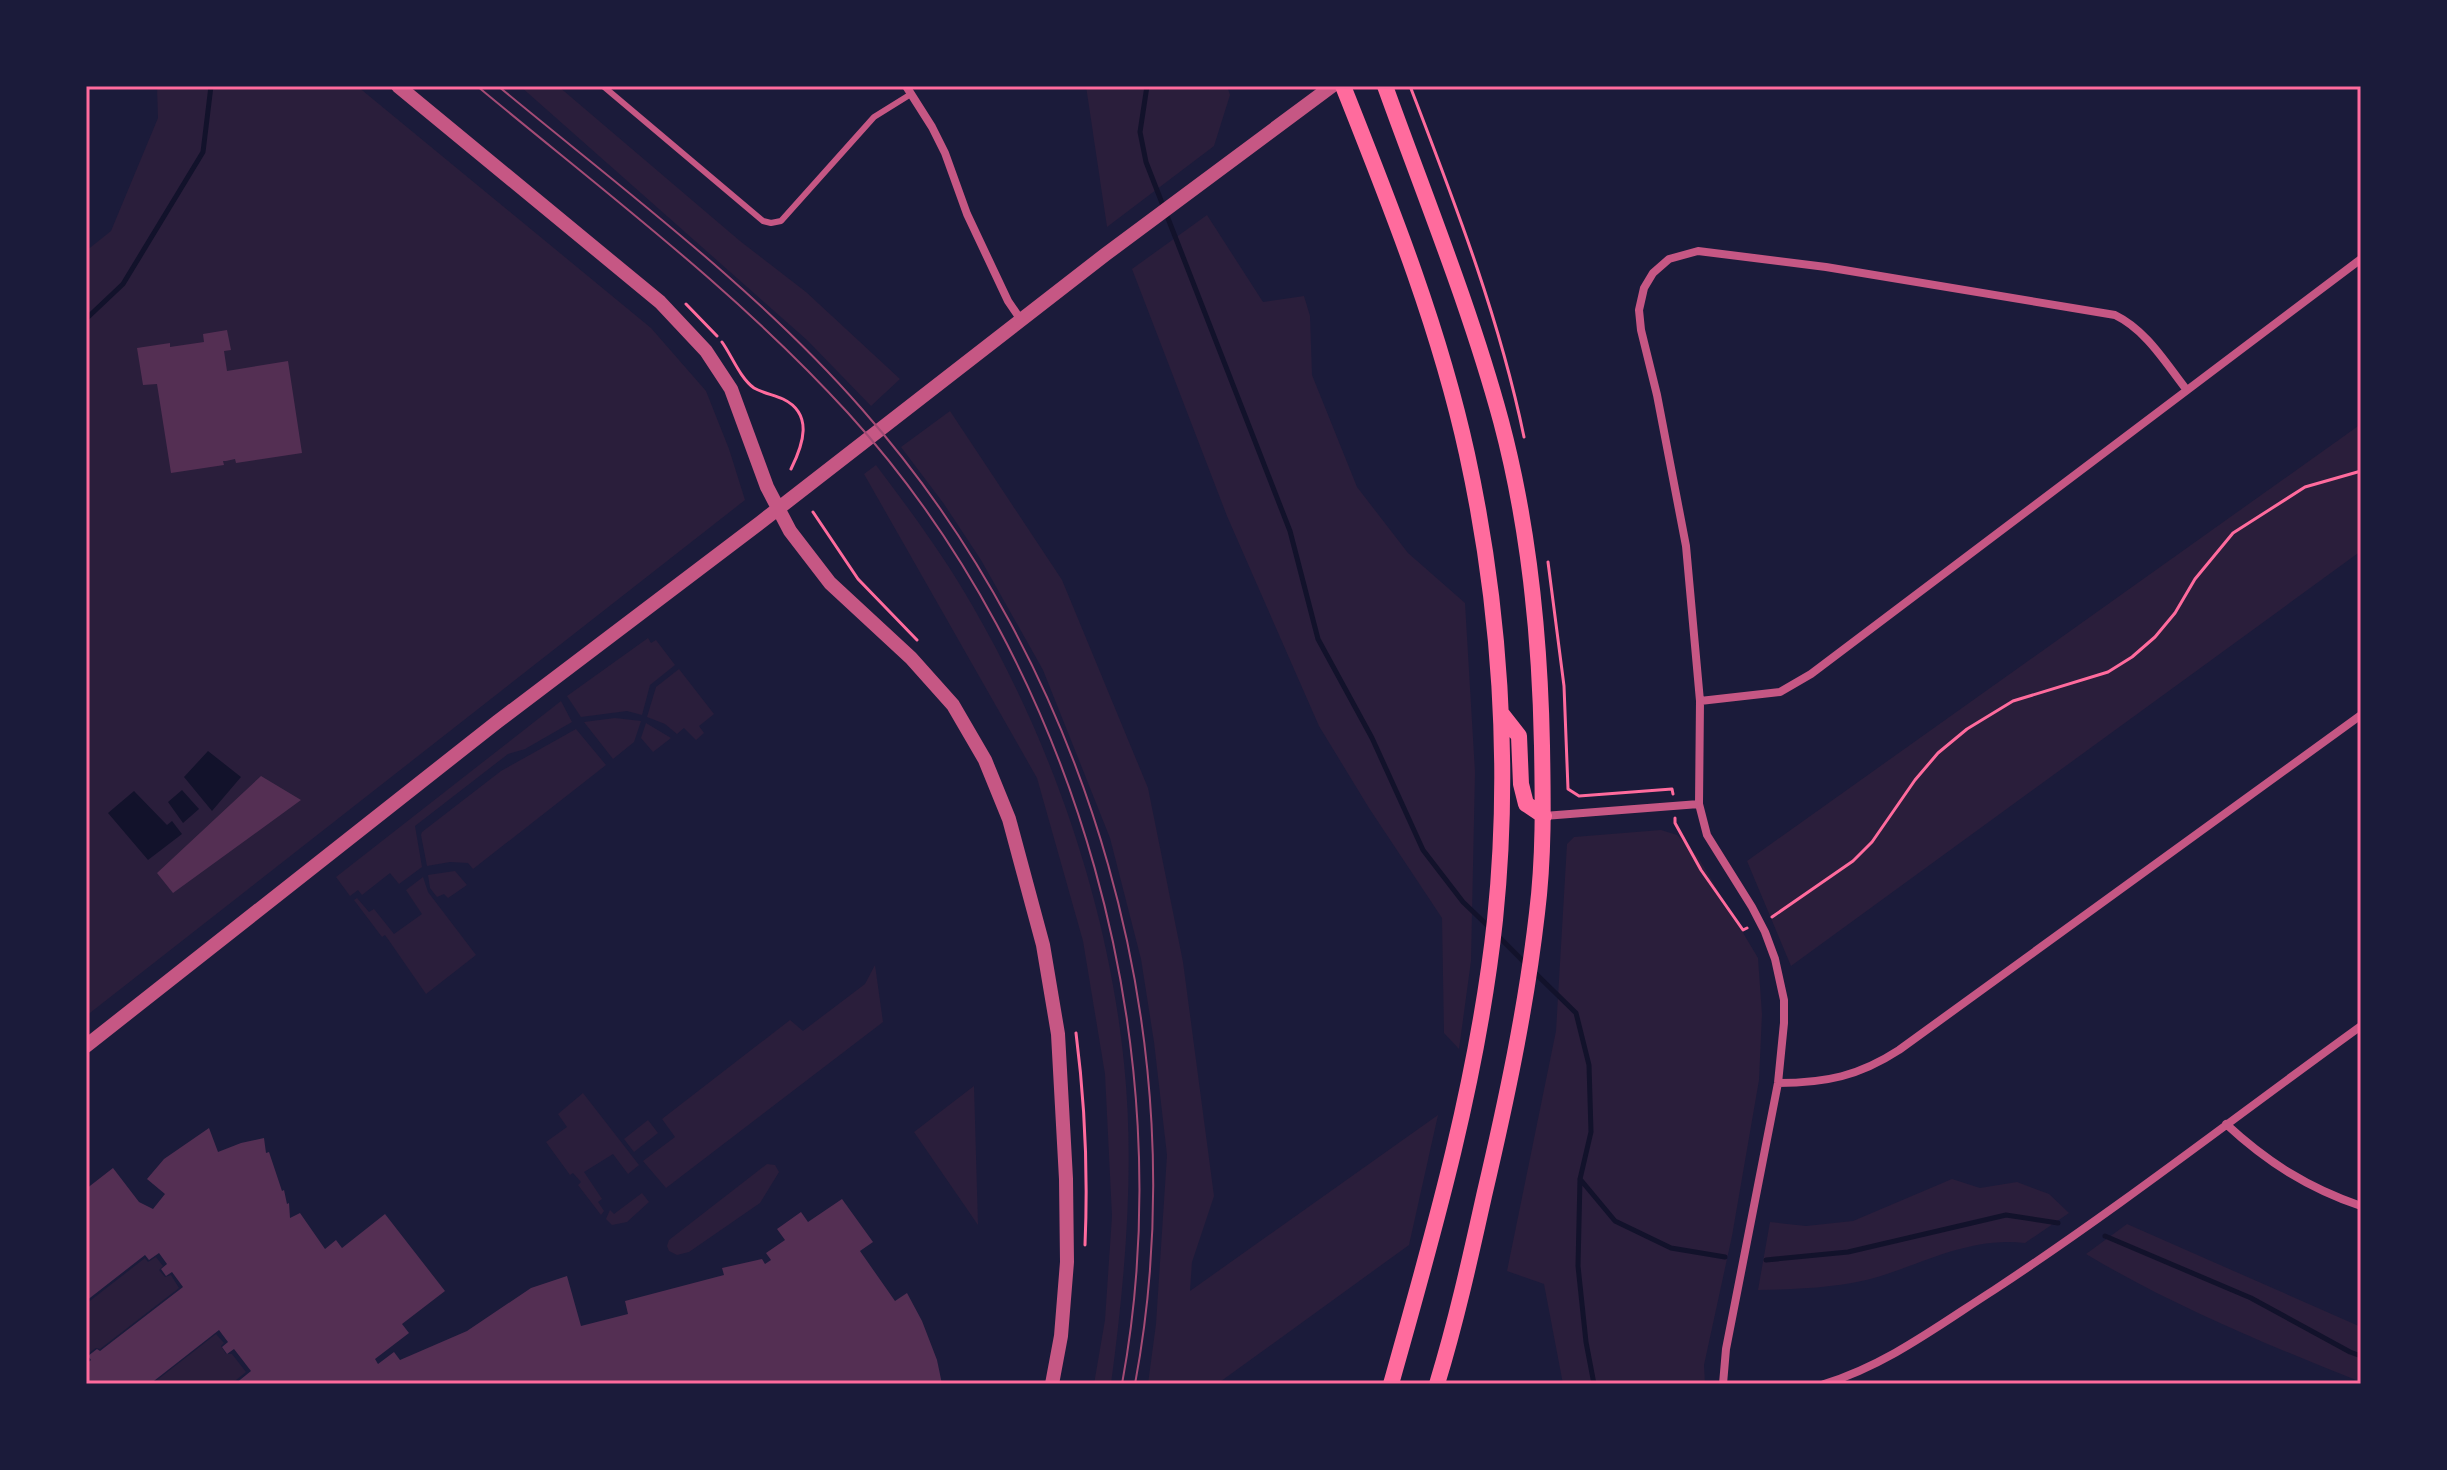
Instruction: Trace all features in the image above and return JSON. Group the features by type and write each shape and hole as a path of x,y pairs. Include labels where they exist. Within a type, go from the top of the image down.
{"main road":[{"path":"1343,86 1423,293 1455,405 1476,498 1501,713 1495,918 1477,1042 1445,1187 1391,1384"},
{"path":"1385,86 1449,262 1502,424 1524,533 1541,686 1543,842 1527,995 1465,1280 1437,1384"},
{"path":"1501,713 1519,736 1521,784 1526,804 1544,816"}],"street":[{"path":"398,86 660,302 692,333 731,389 777,509 830,583 911,658 953,705 985,760 1009,819 1043,945 1058,1034 1067,1262 1061,1336 1052,1384"},
{"path":"86,1046 388,806 1106,254 1332,86"},
{"path":"908,90 945,153 967,214 1008,301 1021,320"},
{"path":"1723,1384 1726,1349 1778,1083 1784,1000 1775,959 1760,922 1707,835 1699,804 1700,701 1686,546 1657,395 1641,330 1639,310 1644,288 1653,273 1669,259 1698,251 1826,267 2115,315 2130,322 2142,333 2186,389"},
{"path":"1700,701 1780,692 1811,674 2361,259"},
{"path":"1778,1083 1830,1080 1854,1074 1889,1057 2361,715"},
{"path":"1544,816 1699,804"},
{"path":"1824,1384 1847,1377 1897,1353 2068,1240 2361,1026"},
{"path":"2226,1124 2250,1147 2300,1181 2361,1206"}],"lane":[{"path":"603,86 763,221 771,223 781,221 874,117 908,90"}],"path":[{"path":"1410,86 1498,330 1525,441"},
{"path":"1546,552 1564,686 1568,789 1579,796 1672,789 1675,823 1715,893 1743,930 1779,914 1853,861 1884,826 1915,780 1938,753 1967,729 2013,701 2108,672 2132,657 2155,637 2175,613 2195,579 2233,533 2305,487 2361,471"},
{"path":"813,512 858,579 924,647"},
{"path":"1074,1022 1087,1191 1084,1257"}],"shaded area":[{"path":"157,86 357,86 651,328 706,391 745,500 86,1016 86,251 111,231 158,118"},
{"path":"520,86 558,86 740,241 806,292 900,379 871,406 807,340"},
{"path":"1086,86 1227,86 1230,95 1214,146 1107,227"},
{"path":"1207,215 1263,302 1304,296 1310,316 1312,375 1357,487 1408,553 1465,603 1475,772 1471,961 1459,1049 1444,1033 1442,918 1319,726 1227,516 1132,269"},
{"path":"950,411 1062,580 1148,788 1183,962 1214,1196 1192,1262 1190,1291 1438,1115 1409,1245 1217,1384 1148,1384 1156,1324 1167,1155 1141,959 1110,838 1043,670 981,560 901,447"},
{"path":"2361,424 2361,551 1791,966 1747,861"},
{"path":"876,465 950,569 1001,658 1051,769 1090,885 1116,1003 1124,1063 1129,1143 1127,1224 1111,1384 1094,1384 1105,1320 1112,1216 1105,1074 1083,941 1037,778 864,474"},
{"path":"648,638 651,643 656,640 675,665 650,685 642,715 627,711 581,717 567,696"},
{"path":"679,669 714,714 699,726 704,733 696,740 684,728 677,734 665,724 647,717 656,687"},
{"path":"561,701 572,722 525,749 508,754 415,826 422,867 399,884 390,873 362,895 358,890 350,896 336,877"},
{"path":"615,718 641,721 634,742 613,759 584,722"},
{"path":"646,723 671,738 653,752 641,738"},
{"path":"576,729 606,765 473,869 468,863 427,866 422,832 501,771"},
{"path":"208,751 241,777 212,811 184,777"},
{"path":"182,790 199,809 183,823 168,802"},
{"path":"134,791 167,825 172,821 182,834 148,860 108,813"},
{"path":"1661,830 1677,835 1698,857 1758,958 1762,1014 1759,1080 1732,1236 1704,1365 1705,1384 1563,1384 1544,1284 1507,1271 1556,1031 1567,844 1574,837"},
{"path":"455,871 467,885 448,898 444,894 437,897 430,888 428,875"},
{"path":"423,877 428,892 476,955 426,994 385,935 382,937 354,900 357,898 369,912 374,909 394,934 422,914 406,890"},
{"path":"875,965 883,1022 666,1188 643,1161 675,1137 662,1119 790,1020 803,1031 865,984"},
{"path":"974,1086 978,1225 914,1132"},
{"path":"583,1093 639,1165 628,1174 613,1154 584,1172 602,1199 598,1202 604,1211 601,1215 578,1185 581,1182 573,1173 570,1175 546,1142 567,1127 558,1114"},
{"path":"648,1120 658,1133 634,1152 624,1139"},
{"path":"767,1164 775,1165 779,1172 760,1203 689,1252 677,1255 669,1251 669,1240"},
{"path":"1952,1179 1980,1188 2017,1182 2049,1194 2069,1213 2025,1243 1987,1243 1851,1283 1758,1290 1770,1222 1806,1226 1853,1221"},
{"path":"642,1193 649,1202 627,1222 612,1225 606,1219 610,1210 614,1214"},
{"path":"2127,1224 2361,1327 2361,1382 2187,1308 2086,1254"},
{"path":"156,1257 163,1266 159,1270 165,1277 171,1275 179,1288 100,1349 96,1348 86,1355 86,1304 145,1258 148,1262"},
{"path":"216,1334 224,1343 221,1346 226,1354 232,1354 246,1372 231,1384 152,1384"}],"building":[{"path":"227,330 231,350 224,351 227,371 288,361 302,453 236,463 235,459 223,461 224,465 171,473 157,384 143,385 137,348 204,342 203,334"},
{"path":"261,776 301,800 173,893 157,873"},
{"path":"209,1128 218,1152 264,1138 266,1153 269,1152 289,1203 290,1218 300,1213 325,1249 336,1240 342,1248 385,1214 445,1291 402,1324 409,1333 375,1359 378,1364 394,1352 400,1360 467,1331 531,1288 567,1276 581,1326 628,1314 625,1301 724,1275 722,1268 762,1259 765,1264 771,1260 766,1253 785,1240 777,1229 801,1212 808,1222 842,1199 873,1242 860,1251 895,1301 907,1293 937,1360 942,1384 235,1384 251,1371 234,1349 227,1354 222,1347 228,1342 219,1330 150,1384 86,1384 86,1364 91,1360 88,1356 97,1349 100,1351 183,1287 172,1272 166,1276 161,1269 167,1264 159,1253 149,1260 145,1255 86,1301 86,1189 113,1168 139,1202 153,1209 165,1194 147,1179 164,1159"}],"waterway":[{"path":"86,319 123,284 203,152 211,86"},
{"path":"1147,86 1140,132 1146,162 1290,531 1318,639 1372,738 1423,850 1463,902 1489,927"},
{"path":"1496,934 1526,964"},
{"path":"1533,971 1576,1013 1589,1065 1591,1132 1580,1179 1578,1266 1594,1384"},
{"path":"1580,1179 1615,1221 1671,1248 1725,1257"},
{"path":"1766,1260 1848,1252 2006,1215 2058,1223"},
{"path":"2105,1236 2251,1298 2361,1356"}],"tram line":[{"path":"477,86 668,243 805,368 848,413 928,514 997,624 1052,743 1094,867 1123,996 1138,1126 1137,1256 1122,1384"},
{"path":"498,86 686,240 820,364 861,408 941,511 1010,622 1066,741 1108,865 1137,993 1152,1124 1151,1255 1135,1384"}]}
